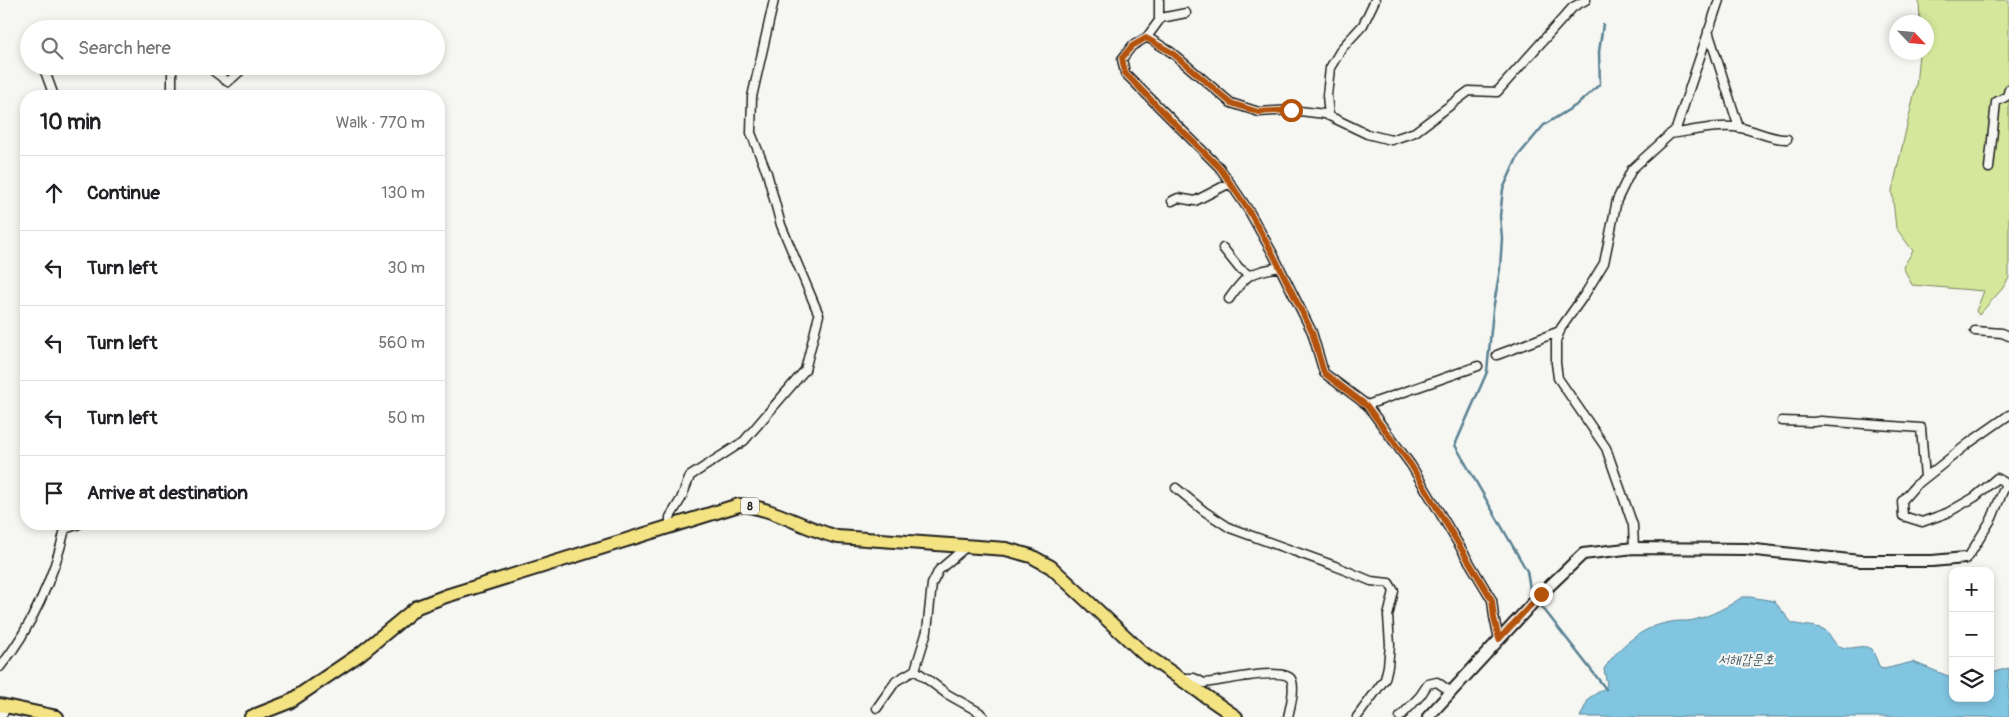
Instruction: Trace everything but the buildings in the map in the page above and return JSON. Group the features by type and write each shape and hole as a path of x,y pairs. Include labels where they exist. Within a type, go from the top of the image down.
{"main road":[{"name":"8","path":"251,717 289,702 360,654 417,607 456,593 739,505 755,506 818,532 838,537 1006,549 1031,556 1050,567 1143,653 1236,717"},
{"path":"3,709 57,717"}],"street":[{"path":"670,526 670,517 690,476 744,441 805,370 819,315 781,225 767,173 751,132 752,97 774,0"},
{"path":"1159,20 1160,0"},
{"path":"1329,116 1326,95 1330,68 1342,48 1363,25 1375,0"},
{"path":"1146,38 1171,52 1231,103 1258,112 1291,110 1329,116 1367,134 1391,140 1415,132 1469,91 1497,92 1573,7 1586,0"},
{"path":"1634,548 1633,525 1606,448 1558,378 1556,341 1560,331 1604,263 1618,200 1632,169 1676,129 1718,0"},
{"path":"1186,12 1161,18 1146,38 1132,46 1122,58 1125,73 1220,168 1249,211 1312,332 1324,373 1367,406 1411,465 1492,600 1499,639"},
{"path":"1708,31 1739,128"},
{"path":"46,75 52,90"},
{"path":"172,75 172,90"},
{"path":"219,75 228,82 236,75"},
{"path":"1989,168 1996,102 2002,97 2007,96 2009,89"},
{"path":"1670,134 1710,128 1739,128 1766,134 1777,140 1787,139"},
{"path":"1172,201 1178,198 1195,201 1230,183"},
{"path":"1223,248 1239,268 1249,275"},
{"path":"1229,299 1238,285 1252,273 1280,268"},
{"path":"1496,355 1560,331"},
{"path":"1975,331 2002,333 2009,336"},
{"path":"1367,406 1478,366"},
{"path":"1428,717 1499,639 1583,554 1634,548 1746,550 1860,560 1932,561 1969,556 1992,518 2005,486 2004,482 1997,478 1975,497 1947,513 1922,522 1903,516 1902,501 1915,486 1969,443 2009,415"},
{"path":"1782,420 1921,428 1925,478"},
{"path":"1176,488 1204,511 1230,528 1335,566 1370,581 1389,583 1394,591 1388,616 1390,645 1385,679 1358,717"},
{"path":"0,667 14,650 37,608 62,545 65,530"},
{"path":"877,708 896,681 915,670 927,631 932,584 939,570 967,546"},
{"path":"915,670 947,694 979,712 984,717"},
{"path":"1178,678 1194,678 1204,683 1272,673 1286,674 1293,686 1288,717"},
{"path":"1400,717 1420,696 1428,684 1437,682 1451,692"}],"green space":[{"path":"1919,0 2009,0 2009,278 1979,315 1976,311 1984,291 1912,285 1903,267 1913,251 1896,228 1892,191 1916,86 1918,60 1934,60 1934,15 1920,15"}],"water":[{"name":"서해갑문호","path":"1742,597 1774,601 1792,623 1823,629 1838,646 1846,648 1868,647 1872,649 1880,668 1884,669 1913,662 1949,676 1949,702 1994,702 1994,672 2009,668 2009,717 1580,717 1589,698 1607,685 1604,669 1624,645 1633,638 1661,624 1674,621 1691,621 1725,608"}],"waterway":[{"path":"1534,596 1530,589 1527,571 1455,445 1487,372 1493,310 1500,269 1502,238 1500,216 1503,189 1518,156 1544,125 1578,104 1600,84 1599,52 1603,24"},
{"path":"1539,603 1606,689"}],"route":[{"path":"1291,110 1258,112 1231,103 1171,52 1146,38 1132,46 1122,58 1125,73 1220,168 1249,211 1312,332 1324,373 1367,406 1411,465 1492,600 1499,639 1541,594"}]}
